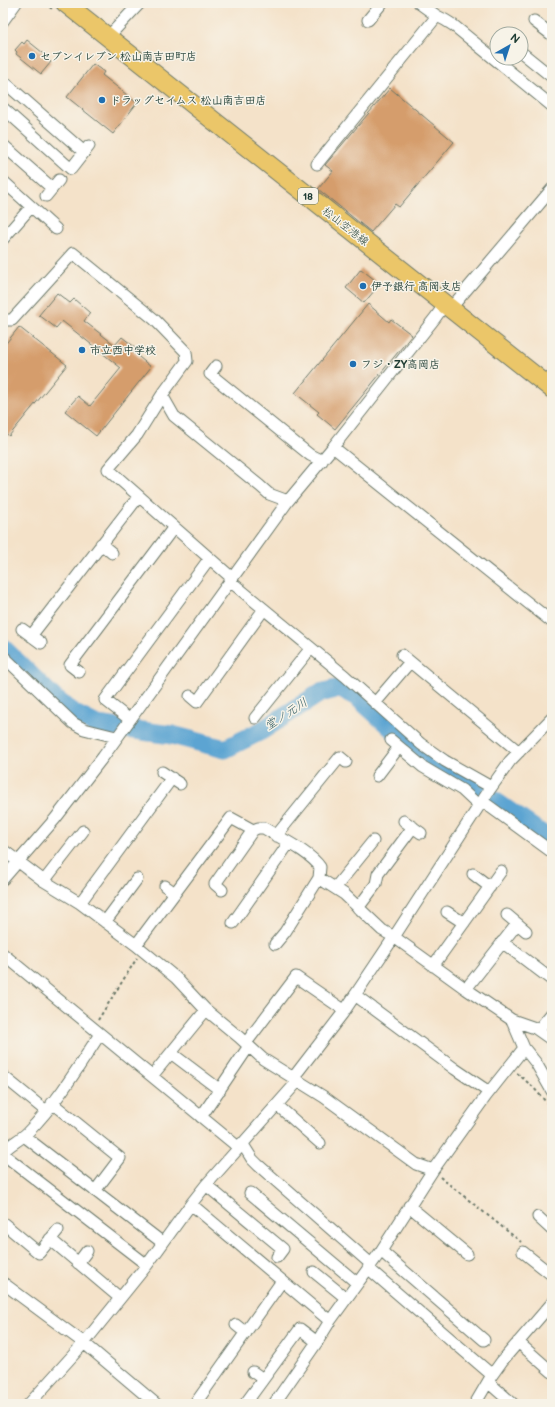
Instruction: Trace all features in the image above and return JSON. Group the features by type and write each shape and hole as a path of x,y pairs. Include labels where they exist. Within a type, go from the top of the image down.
{"main road":[{"name":"松山空港線","path":"65,3 552,389"}],"street":[{"path":"3,20 16,3"},
{"path":"108,38 140,3"},
{"path":"368,20 382,3"},
{"path":"419,3 453,25 552,106"},
{"path":"317,164 437,16"},
{"path":"534,21 552,35"},
{"path":"529,58 552,77"},
{"path":"3,108 71,169 86,149 9,82"},
{"path":"3,145 52,188"},
{"path":"3,181 56,229"},
{"path":"3,879 55,819 103,757 288,500 322,461 435,318 552,189"},
{"path":"3,239 31,207"},
{"path":"3,320 12,320 73,253 154,319 186,352 187,361 162,395 137,435 108,470 174,527 264,609 421,744 552,852"},
{"path":"216,366 210,374 310,455 322,461"},
{"path":"162,395 174,416 269,494 288,500"},
{"path":"333,447 552,622"},
{"path":"41,643 27,632 68,587 139,496"},
{"path":"79,672 70,664 108,621 147,572 174,527"},
{"path":"101,544 112,553"},
{"path":"129,719 105,700 209,559"},
{"path":"68,587 78,594"},
{"path":"190,696 197,702 264,609"},
{"path":"255,718 311,648"},
{"path":"3,656 73,723 84,728 116,737"},
{"path":"375,703 406,659 519,752"},
{"path":"30,1404 84,1343 147,1264 206,1185 277,1105 355,995 485,796 510,761 551,719"},
{"path":"377,776 395,744 423,767 438,782 485,796"},
{"path":"276,836 340,757 346,762"},
{"path":"80,903 119,859 139,813 172,778"},
{"path":"139,948 175,893 231,818 253,830"},
{"path":"358,908 376,884 378,874 413,827"},
{"path":"222,890 215,884 253,830 258,828 264,828 289,843 317,863 320,867 319,878 285,932 275,944"},
{"path":"44,881 83,831"},
{"path":"335,888 373,841"},
{"path":"233,923 289,843"},
{"path":"3,850 44,881 80,903 139,948 176,978 206,1010 263,1059 324,1096 416,1164 432,1170"},
{"path":"433,966 501,871"},
{"path":"473,874 490,886"},
{"path":"319,878 344,894 382,930 466,989 512,1020 538,1030 552,1040"},
{"path":"106,922 137,879"},
{"path":"165,886 175,893"},
{"path":"447,912 464,923"},
{"path":"507,915 526,931"},
{"path":"466,989 517,924"},
{"path":"502,942 552,980"},
{"path":"3,954 201,1117 240,1145 258,1165 490,1378 513,1404"},
{"path":"201,1117 248,1045 296,977 344,1010"},
{"path":"355,995 455,1069 489,1092"},
{"path":"152,1076 206,1010"},
{"path":"538,1030 552,1013"},
{"path":"512,1020 524,1048 536,1064 552,1091"},
{"path":"97,1032 49,1107 24,1136 11,1144 3,1153 147,1264"},
{"path":"274,1404 346,1298 381,1251 432,1170 489,1092 524,1048"},
{"path":"171,1053 220,1090"},
{"path":"3,1076 120,1158 95,1191"},
{"path":"277,1105 320,1143"},
{"path":"24,1136 163,1243"},
{"path":"206,1185 283,1249 277,1257"},
{"path":"250,1193 357,1283"},
{"path":"191,1204 330,1321"},
{"path":"409,1206 467,1254"},
{"path":"538,1217 552,1230"},
{"path":"3,1223 39,1253 58,1230"},
{"path":"50,1239 120,1298"},
{"path":"523,1247 552,1275"},
{"path":"78,1263 87,1251"},
{"path":"381,1251 484,1340"},
{"path":"314,1272 346,1298"},
{"path":"195,1404 212,1371 246,1333 282,1281"},
{"path":"3,1283 84,1343 156,1404"},
{"path":"475,1404 490,1378 518,1342 552,1305"},
{"path":"236,1326 246,1333"},
{"path":"245,1404 300,1329 317,1342"},
{"path":"518,1342 552,1372"},
{"path":"253,1372 264,1379"}],"path":[{"path":"97,1032 104,1010 139,948"},
{"path":"509,1066 533,1087 552,1109"},
{"path":"432,1170 523,1247"}],"building":[{"name":"セブンイレブン 松山南吉田町店","path":"27,40 48,57 47,59 51,62 41,74 16,54 17,52 15,50 22,42 24,44"},
{"name":"ドラッグセイムス 松山南吉田店","path":"93,64 104,72 102,75 137,103 113,134 67,97"},
{"path":"390,88 454,142 399,207 395,204 371,232 318,189 333,171 325,165"},
{"name":"伊予銀行 高岡支店","path":"361,269 380,284 364,303 346,288"},
{"path":"57,293 70,303 74,299 90,313 84,321 115,345 122,337 136,348 133,352 151,367 96,436 65,411 78,396 90,406 121,368 62,321 56,328 39,315"},
{"name":"フジ・ZY高岡店","path":"368,304 389,322 391,319 412,335 335,429 317,414 319,412 295,393"},
{"path":"19,327 67,365 9,436 3,431 3,347"}],"waterway":[{"name":"堂ノ元川","path":"3,648 54,698 75,714 97,725 172,735 225,749 261,731 320,693 340,688 357,697 417,751 479,790 552,841"},
{"path":"523,1030 537,1035"}],"place":[{"name":"セブンイレブン 松山南吉田町店","path":"32,56"},
{"name":"ドラッグセイムス 松山南吉田店","path":"102,100"},
{"name":"伊予銀行 高岡支店","path":"363,286"},
{"name":"市立西中学校","path":"82,350"},
{"name":"フジ・ZY高岡店","path":"353,364"}]}
